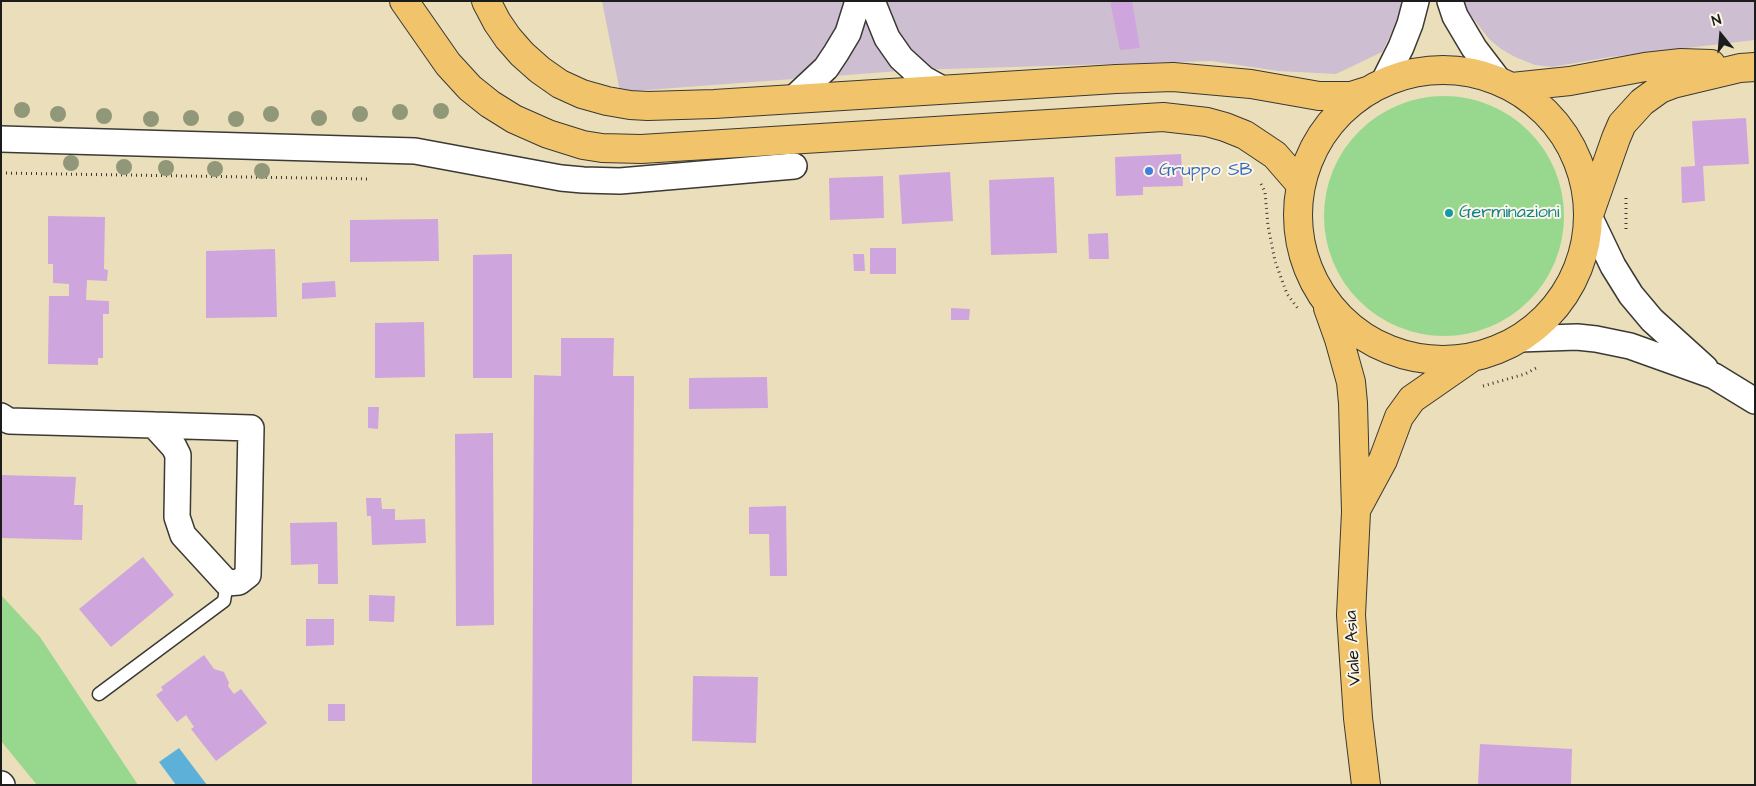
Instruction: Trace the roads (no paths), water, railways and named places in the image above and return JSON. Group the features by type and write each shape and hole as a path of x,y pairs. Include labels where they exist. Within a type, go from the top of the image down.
{"main road":[{"path":"404,1 448,64 476,93 514,119 548,134 582,145 602,148 641,149 1163,117 1206,122 1226,127 1245,135 1275,155 1301,185"},
{"path":"486,1 497,22 522,54 560,84 582,94 607,101 648,106 1173,77 1251,84 1319,96 1351,96 1406,75 1430,71 1454,71 1478,75 1506,85 1540,107 1564,134 1572,148 1582,173 1588,198 1589,216 1586,240 1580,264 1570,287 1556,307 1539,325 1519,339 1497,350 1473,358 1423,359 1400,354 1356,332 1337,315 1322,296 1311,276 1303,254 1298,208 1301,185 1309,160 1326,130 1354,101 1377,87"},
{"path":"1506,85 1570,81 1645,67 1681,63 1747,67"},
{"path":"1589,216 1622,124 1642,102 1660,89 1673,84 1747,67"},
{"name":"Viale Asia","path":"1322,296 1340,339 1351,382 1356,512 1351,615 1357,709 1366,785"},
{"path":"1356,512 1383,460 1399,417 1412,398 1473,358"}],"street":[{"path":"793,99 826,68 836,53 848,32 858,1"},
{"path":"872,1 887,38 901,58 924,79 944,90"},
{"path":"1377,87 1401,47 1416,1"},
{"path":"1450,1 1455,16 1474,48 1506,85"},
{"path":"1,139 415,151 561,178 620,181 794,166"},
{"path":"1589,216 1613,266 1631,295 1652,320 1714,376 1755,401"},
{"path":"1519,339 1577,337 1596,339 1630,346 1714,376"},
{"path":"1,416 10,422 154,425 251,428 248,575 239,582 227,584 183,535 177,517 178,455 174,447 154,425"}],"lane":[{"path":"99,694 224,601 227,584"}],"water":[{"path":"179,748 207,785 176,785 159,762"}],"place":[{"name":"Gruppo SB","path":"1149,171"},
{"name":"Germinazioni","path":"1449,213"}]}
